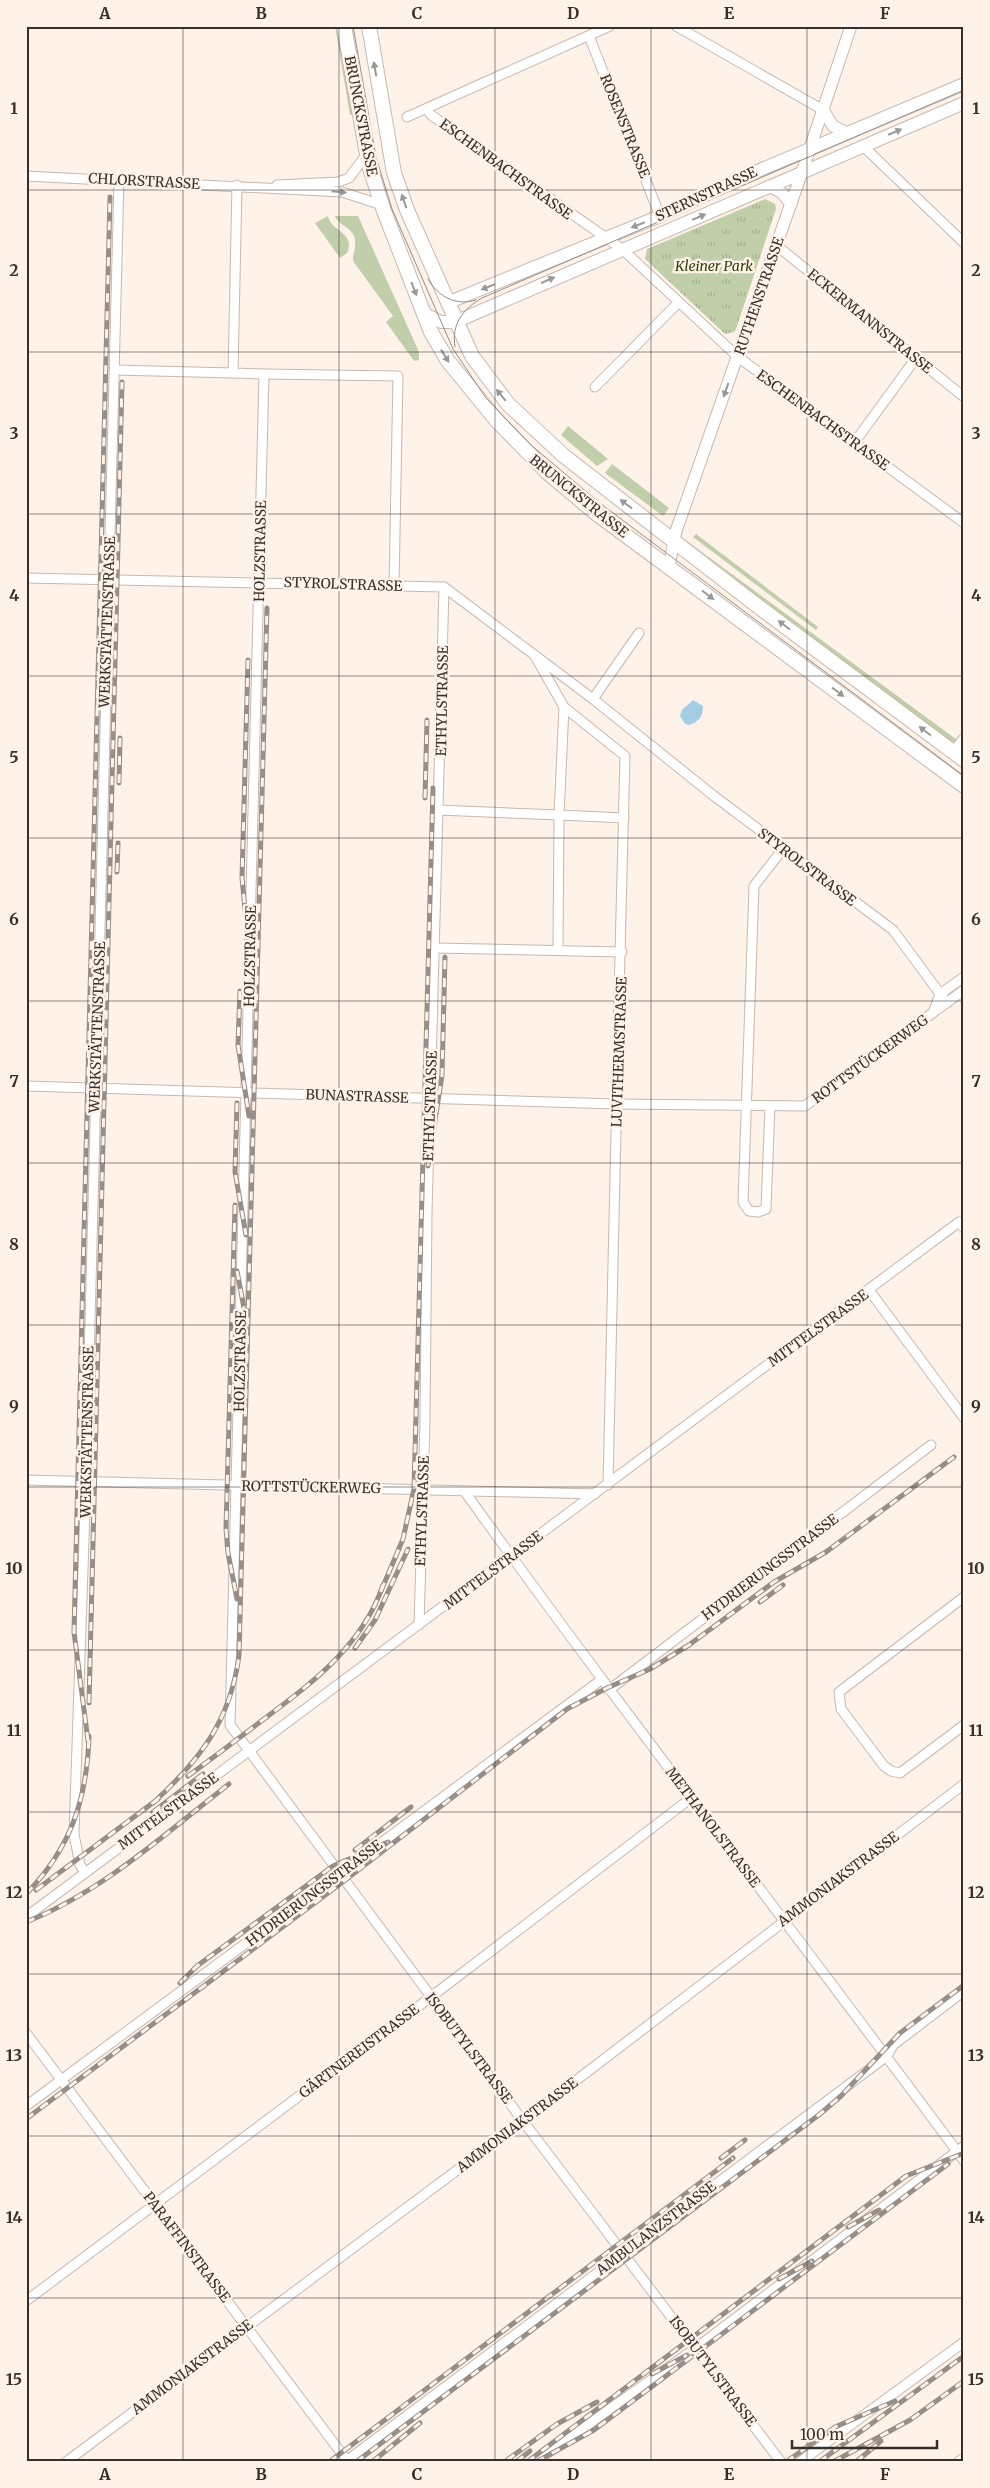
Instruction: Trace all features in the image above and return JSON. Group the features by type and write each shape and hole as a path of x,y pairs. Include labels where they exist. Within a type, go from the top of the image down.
{"main road":[{"name":"BRUNCKSTRASSE","path":"344,26 366,155 382,204 423,313 448,361 480,403 548,473 597,514 964,786"},
{"name":"BRUNCKSTRASSE","path":"369,26 394,173 422,246 455,322 472,356 508,404 564,456 673,541 959,756"},
{"name":"STERNSTRASSE","path":"447,303 660,216 810,148 964,84"},
{"name":"STERNSTRASSE","path":"455,322 964,103"},
{"path":"423,313 441,322 455,322"}],"street":[{"path":"407,117 610,26"},
{"path":"676,26 823,110 833,126 847,133"},
{"name":"RUTHENSTRASSE","path":"669,566 673,541 851,26"},
{"name":"ROSENSTRASSE","path":"589,36 660,216"},
{"name":"ESCHENBACHSTRASSE","path":"427,109 431,114 622,249 738,357 964,523"},
{"path":"863,146 964,243"},
{"path":"295,186 338,182 349,178 366,155"},
{"name":"CHLORSTRASSE","path":"26,176 295,186"},
{"name":"WERKSTÄTTENSTRASSE","path":"85,1872 80,1865 74,1834 86,1481 119,180"},
{"path":"233,373 236,185"},
{"path":"295,186 342,192 382,204"},
{"path":"769,186 782,193 791,204"},
{"name":"ECKERMANNSTRASSE","path":"776,245 964,396"},
{"path":"595,387 678,303"},
{"path":"854,443 916,358"},
{"path":"115,370 398,376 394,586"},
{"name":"HOLZSTRASSE","path":"250,1751 230,1726 238,1485 264,374"},
{"name":"STYROLSTRASSE","path":"26,578 259,582 444,588"},
{"path":"444,588 593,699 639,633"},
{"name":"ETHYLSTRASSE","path":"419,1625 425,1421 430,1098 444,588"},
{"name":"LUVITHERMSTRASSE","path":"535,656 564,707 625,756 618,1104 612,1227 608,1484"},
{"name":"STYROLSTRASSE","path":"593,699 714,796 892,930 947,1003"},
{"path":"558,950 559,816 564,707"},
{"path":"959,756 964,738"},
{"path":"438,810 624,818"},
{"path":"770,1106 766,1208 758,1212 749,1211 743,1202 754,886 783,849"},
{"path":"435,948 622,952"},
{"path":"940,994 964,977"},
{"name":"ROTTSTÜCKERWEG","path":"747,1105 805,1106 964,990"},
{"name":"ROTTSTÜCKERWEG","path":"932,1013 940,994"},
{"name":"BUNASTRASSE","path":"26,1086 618,1104 747,1105"},
{"name":"MITTELSTRASSE","path":"26,1917 511,1555 961,1225"},
{"path":"870,1290 964,1418"},
{"name":"HYDRIERUNGSSTRASSE","path":"609,1690 931,1444"},
{"name":"ROTTSTÜCKERWEG","path":"26,1480 595,1494"},
{"name":"METHANOLSTRASSE","path":"465,1492 601,1680 887,2056 960,2148 964,2161"},
{"path":"964,1597 838,1692 838,1700 841,1709 884,1766 891,1771 900,1773 964,1725"},
{"name":"HYDRIERUNGSSTRASSE","path":"26,2106 601,1680"},
{"name":"ISOBUTYLSTRASSE","path":"250,1751 523,2121 624,2252 781,2462"},
{"name":"AMMONIAKSTRASSE","path":"66,2462 523,2121 964,1784"},
{"name":"GÄRTNEREISTRASSE","path":"26,2301 431,1997 691,1798"},
{"name":"AMBULANZSTRASSE","path":"346,2461 887,2056 893,2045 964,1991"},
{"name":"PARAFFINSTRASSE","path":"26,2033 346,2461"},
{"path":"535,2462 696,2348 960,2148"},
{"path":"800,2462 964,2342"},
{"path":"958,2462 964,2458"}],"green space":[{"path":"335,26 338,26 353,115 350,115"},
{"name":"Kleiner Park","path":"765,199 775,204 776,209 736,329 734,332 725,334 645,259 647,249"},
{"path":"328,216 333,226 346,236 348,241 347,253 340,258 315,223"},
{"path":"335,216 358,216 419,352 419,360 414,361 386,322 393,316 353,261 354,236"},
{"path":"568,426 608,459 597,466 561,435"},
{"path":"612,464 669,508 663,516 605,473"},
{"path":"696,534 818,627 816,630 693,537"},
{"path":"680,536 964,745 964,753 681,541"}],"water":[{"path":"693,700 703,706 703,710 700,718 689,725 685,724 680,716 682,710"}],"tram line":[{"path":"353,26 376,157 392,209 453,349 486,398 532,446 601,504 964,776"},
{"path":"455,347 455,331 460,318 469,307 482,298 964,90"},
{"path":"428,279 437,291 448,298 461,302 476,300"}],"railway":[{"path":"88,1741 74,1632 110,197"},
{"path":"89,1703 122,382"},
{"path":"153,1803 185,1771 211,1737 229,1700 239,1655 267,608"},
{"path":"248,660 242,878 252,979"},
{"path":"425,798 427,720"},
{"path":"119,783 120,738"},
{"path":"381,1591 403,1539 414,1489 433,788"},
{"path":"117,872 118,843"},
{"path":"428,1166 442,1075 445,957"},
{"path":"240,991 238,1045 249,1116"},
{"path":"237,1103 235,1172 246,1235"},
{"path":"235,1205 226,1529 228,1553 237,1599"},
{"path":"237,1271 244,1308"},
{"path":"26,2119 344,1881 567,1709 607,1688 650,1669 689,1645 774,1582 826,1552 954,1457"},
{"path":"355,1648 375,1620 408,1549"},
{"path":"188,1776 300,1691 334,1661 363,1626 374,1607 383,1585"},
{"path":"760,1602 783,1585"},
{"path":"26,1894 55,1859 74,1821 85,1781 89,1736"},
{"path":"153,1812 203,1774"},
{"path":"26,1922 81,1895 107,1878 229,1784"},
{"path":"36,1890 158,1799"},
{"path":"355,1850 411,1807"},
{"path":"180,1983 197,1966 333,1866 388,1842"},
{"path":"292,1914 321,1880"},
{"path":"356,2462 820,2114 841,2096 900,2033 964,1985"},
{"path":"721,2158 745,2140"},
{"path":"527,2462 906,2176 964,2153"},
{"path":"329,2462 733,2158"},
{"path":"536,2462 594,2430 948,2164"},
{"path":"848,2227 879,2210"},
{"path":"779,2279 812,2261"},
{"path":"652,2374 687,2355"},
{"path":"819,2462 964,2356"},
{"path":"833,2462 910,2420 964,2381"},
{"path":"786,2462 835,2427 895,2401"},
{"path":"507,2460 557,2424 597,2402"},
{"path":"372,2462 420,2423"},
{"path":"856,2462 881,2441"},
{"path":"516,2462 530,2451"}]}
